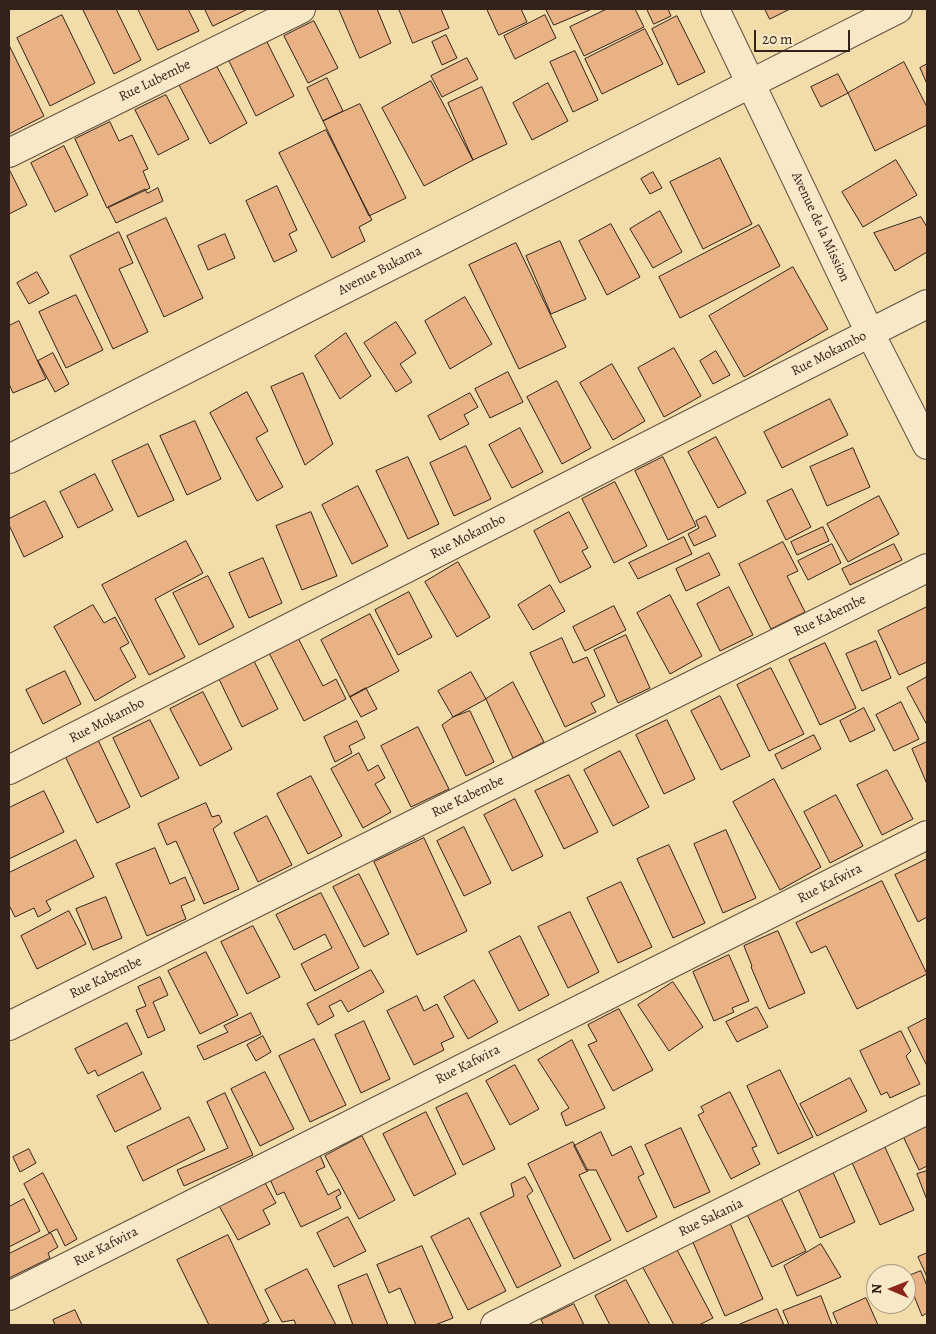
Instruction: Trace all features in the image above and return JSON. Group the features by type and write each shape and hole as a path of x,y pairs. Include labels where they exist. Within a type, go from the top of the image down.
{"street":[{"name":"Rue Lubembe","path":"9,153 301,9"},
{"name":"Avenue de la Mission","path":"715,9 870,333 927,445"},
{"name":"Avenue Bukama","path":"9,459 898,9"},
{"name":"Rue Mokambo","path":"9,770 927,304"},
{"name":"Rue Kabembe","path":"10,1021 927,568"},
{"name":"Rue Kafwira","path":"9,1296 927,834"},
{"name":"Rue Sakania","path":"495,1325 927,1110"}],"building":[{"path":"116,9 141,60 114,74 83,10"},
{"path":"138,9 188,9 199,31 158,50"},
{"path":"205,9 245,9 246,10 213,26"},
{"path":"339,9 377,9 391,43 360,58"},
{"path":"399,9 441,9 449,28 413,43"},
{"path":"487,9 521,9 527,22 499,35"},
{"path":"546,9 592,9 554,25"},
{"path":"607,9 635,9 644,27 584,56 570,27"},
{"path":"647,9 668,9 671,16 654,24"},
{"path":"765,9 790,9 770,19"},
{"path":"62,15 95,83 50,106 17,38"},
{"path":"545,15 556,38 515,59 504,36"},
{"path":"677,16 705,72 678,85 652,29"},
{"path":"314,21 338,68 308,83 284,36"},
{"path":"645,29 663,64 602,94 585,59"},
{"path":"446,35 457,58 442,65 432,42"},
{"path":"267,42 294,96 256,116 229,61"},
{"path":"9,45 44,116 9,134"},
{"path":"575,51 598,100 573,112 550,62"},
{"path":"467,58 478,79 442,97 431,76"},
{"path":"904,62 927,107 927,125 875,151 848,93"},
{"path":"927,64 927,84 920,68"},
{"path":"216,65 247,123 210,144 179,85"},
{"path":"838,74 848,93 821,107 811,87"},
{"path":"327,78 343,111 323,121 307,88"},
{"path":"431,81 473,160 424,186 382,108"},
{"path":"548,83 568,121 532,140 513,103"},
{"path":"482,87 507,144 473,160 448,103"},
{"path":"166,95 189,139 158,155 135,110"},
{"path":"360,104 406,198 369,216 323,121"},
{"path":"110,122 119,141 132,135 148,169 143,171 150,188 107,208 75,139"},
{"path":"326,130 372,220 359,227 365,241 332,258 279,153"},
{"path":"64,146 88,195 55,212 31,163"},
{"path":"720,158 752,224 703,249 670,182"},
{"path":"896,160 917,195 863,227 842,192"},
{"path":"9,169 27,205 9,214"},
{"path":"653,172 662,188 650,194 641,179"},
{"path":"277,186 297,230 289,234 297,251 274,262 246,201"},
{"path":"158,188 163,201 116,223 108,207 145,189 147,193"},
{"path":"660,211 682,252 653,268 630,229"},
{"path":"921,217 927,227 927,252 895,271 874,233"},
{"path":"166,218 203,298 164,317 127,236"},
{"path":"611,224 640,277 607,295 579,241"},
{"path":"759,225 780,266 680,318 659,277"},
{"path":"119,232 133,263 119,269 148,332 113,349 70,256"},
{"path":"225,234 235,258 208,270 198,246"},
{"path":"560,241 586,299 551,314 526,256"},
{"path":"516,243 566,347 519,369 469,265"},
{"path":"793,267 828,329 744,377 709,316"},
{"path":"37,272 49,293 29,304 17,283"},
{"path":"76,295 103,350 66,368 39,312"},
{"path":"465,297 492,344 450,369 425,321"},
{"path":"19,321 46,379 13,393 9,384 9,326"},
{"path":"396,322 416,353 400,364 412,382 396,392 364,343"},
{"path":"346,333 371,376 340,399 315,356"},
{"path":"674,348 701,396 664,417 638,368"},
{"path":"716,351 730,375 713,384 700,361"},
{"path":"53,353 69,384 55,392 38,361"},
{"path":"612,364 645,421 613,440 580,383"},
{"path":"508,372 523,402 490,418 475,389"},
{"path":"303,373 333,444 305,465 271,387"},
{"path":"557,381 591,448 562,464 527,397"},
{"path":"247,392 268,431 256,438 283,487 257,501 210,413"},
{"path":"470,393 478,407 464,415 469,424 440,440 428,416"},
{"path":"830,399 848,435 782,468 764,432"},
{"path":"195,421 221,479 187,495 160,436"},
{"path":"520,428 543,472 512,488 489,445"},
{"path":"716,437 746,493 718,508 688,452"},
{"path":"148,444 174,500 138,517 112,461"},
{"path":"466,446 491,499 454,516 430,463"},
{"path":"853,448 870,487 827,506 810,467"},
{"path":"408,457 439,524 408,539 376,471"},
{"path":"663,457 696,526 668,540 635,471"},
{"path":"95,474 113,510 78,528 60,492"},
{"path":"615,482 647,546 614,563 582,499"},
{"path":"358,486 388,546 352,564 322,505"},
{"path":"792,489 811,527 786,540 767,501"},
{"path":"879,496 899,534 848,562 827,524"},
{"path":"45,501 63,537 24,557 9,525 9,519"},
{"path":"311,512 337,576 302,590 276,526"},
{"path":"569,512 588,548 582,551 591,567 560,583 534,531"},
{"path":"706,516 716,536 694,546 688,534 699,528 696,521"},
{"path":"823,527 829,541 797,555 791,542"},
{"path":"684,537 692,554 638,579 629,563"},
{"path":"186,541 203,573 155,599 185,657 149,675 102,585"},
{"path":"783,542 798,571 787,576 805,612 771,629 739,564"},
{"path":"832,544 841,563 808,580 798,561"},
{"path":"894,544 902,560 850,585 842,569"},
{"path":"709,553 720,575 686,591 676,569"},
{"path":"263,558 282,603 249,618 229,573"},
{"path":"458,562 490,617 457,637 425,582"},
{"path":"208,576 234,627 199,645 173,593"},
{"path":"550,585 565,611 533,630 518,605"},
{"path":"729,587 753,635 720,651 697,604"},
{"path":"409,592 432,637 398,655 375,610"},
{"path":"670,595 702,656 670,674 637,613"},
{"path":"93,605 104,623 115,617 129,643 120,648 136,677 95,701 54,627"},
{"path":"614,606 626,630 585,651 573,627"},
{"path":"927,607 927,662 899,675 878,631"},
{"path":"370,614 399,671 350,697 321,640"},
{"path":"626,635 650,688 618,703 594,650"},
{"path":"298,638 323,686 336,679 346,699 304,721 269,653"},
{"path":"562,638 573,663 587,657 605,696 591,703 596,712 565,727 530,653"},
{"path":"876,641 891,678 862,691 846,654"},
{"path":"825,643 856,708 820,725 789,660"},
{"path":"253,659 278,709 242,727 218,677"},
{"path":"771,668 804,734 769,751 737,685"},
{"path":"65,671 81,704 43,724 26,690"},
{"path":"471,672 486,699 453,717 438,691"},
{"path":"927,677 927,725 907,688"},
{"path":"513,682 544,742 513,758 486,699"},
{"path":"366,688 377,709 361,717 350,697"},
{"path":"203,692 232,749 200,766 170,709"},
{"path":"720,696 750,756 721,770 691,711"},
{"path":"901,702 919,739 894,751 876,715"},
{"path":"864,708 875,730 850,742 840,721"},
{"path":"470,711 494,762 466,776 442,725 453,717"},
{"path":"150,720 179,778 141,797 113,738"},
{"path":"667,720 695,779 664,794 636,735"},
{"path":"357,721 365,738 349,746 352,753 335,762 324,737"},
{"path":"418,727 449,789 411,807 381,746"},
{"path":"814,735 821,749 782,769 775,755"},
{"path":"98,740 130,807 97,823 65,756"},
{"path":"927,742 927,784 912,749"},
{"path":"620,751 649,807 613,826 584,770"},
{"path":"359,753 368,771 378,765 385,778 375,784 391,812 363,828 331,769"},
{"path":"887,770 913,819 882,835 857,785"},
{"path":"569,775 598,832 564,849 535,791"},
{"path":"311,776 342,836 308,854 277,794"},
{"path":"774,779 821,867 780,890 733,802"},
{"path":"44,791 64,832 9,859 9,808"},
{"path":"836,795 863,846 830,863 804,812"},
{"path":"515,799 543,856 512,871 484,815"},
{"path":"206,803 212,817 219,815 222,822 213,829 239,889 204,904 176,841 167,845 158,824"},
{"path":"267,816 292,865 258,882 234,833"},
{"path":"464,827 491,883 464,896 437,841"},
{"path":"726,830 756,898 723,913 694,844"},
{"path":"424,838 467,931 417,955 374,862"},
{"path":"76,840 94,877 46,901 51,910 38,917 34,908 15,917 9,905 9,873"},
{"path":"669,845 705,923 673,938 637,859"},
{"path":"155,848 170,884 185,877 195,900 181,906 186,919 147,936 116,864"},
{"path":"927,859 927,917 918,922 895,875"},
{"path":"359,874 389,934 364,947 333,887"},
{"path":"882,881 927,974 857,1009 826,946 811,953 796,923"},
{"path":"621,882 652,947 618,963 587,898"},
{"path":"321,893 359,968 315,991 301,964 332,948 325,934 294,950 276,915"},
{"path":"106,897 122,938 93,950 76,909"},
{"path":"69,911 86,944 37,969 21,936"},
{"path":"570,912 599,972 568,988 538,927"},
{"path":"253,926 280,977 247,994 221,942"},
{"path":"778,931 805,993 769,1009 744,946"},
{"path":"520,936 549,995 519,1011 489,952"},
{"path":"206,952 238,1015 200,1034 168,971"},
{"path":"729,955 749,1001 732,1008 734,1012 714,1021 693,972"},
{"path":"371,970 384,992 348,1012 341,1000 329,1006 334,1016 318,1025 307,1004"},
{"path":"160,977 168,995 153,1002 165,1030 148,1038 136,1010 146,1006 138,987"},
{"path":"474,980 498,1022 468,1039 444,997"},
{"path":"673,982 703,1027 669,1051 638,1005"},
{"path":"417,996 424,1011 437,1004 454,1037 441,1043 444,1050 414,1065 387,1011"},
{"path":"757,1007 768,1027 737,1042 726,1022"},
{"path":"619,1009 653,1070 613,1091 588,1045 597,1041 588,1025"},
{"path":"251,1013 261,1034 204,1060 197,1046 228,1032 224,1026"},
{"path":"927,1018 927,1066 908,1028"},
{"path":"364,1021 390,1079 361,1093 335,1035"},
{"path":"127,1023 142,1054 98,1076 95,1070 88,1074 75,1049"},
{"path":"901,1031 911,1051 906,1056 920,1084 890,1098 887,1092 881,1095 860,1051"},
{"path":"263,1036 271,1052 256,1061 247,1045"},
{"path":"314,1039 346,1105 310,1122 279,1056"},
{"path":"572,1040 605,1108 566,1126 561,1113 569,1108 538,1060"},
{"path":"515,1065 539,1109 510,1125 486,1081"},
{"path":"780,1070 813,1137 778,1154 747,1086"},
{"path":"143,1072 161,1109 115,1132 97,1096"},
{"path":"265,1072 294,1129 260,1146 231,1089"},
{"path":"850,1078 867,1111 817,1136 800,1104"},
{"path":"730,1092 757,1146 752,1148 760,1164 731,1179 698,1115 704,1112 701,1107"},
{"path":"225,1093 253,1155 184,1186 177,1170 228,1148 207,1102"},
{"path":"467,1093 495,1149 463,1165 436,1108"},
{"path":"426,1112 456,1174 414,1196 383,1134"},
{"path":"189,1117 205,1150 143,1181 127,1147"},
{"path":"927,1122 927,1166 919,1170 902,1134"},
{"path":"681,1128 710,1192 674,1208 645,1145"},
{"path":"601,1132 612,1156 631,1146 644,1174 638,1177 657,1217 627,1232 596,1170 586,1170 574,1146"},
{"path":"362,1136 395,1200 359,1219 325,1156"},
{"path":"573,1142 588,1171 579,1175 611,1240 574,1259 528,1164"},
{"path":"883,1143 914,1210 880,1225 850,1158"},
{"path":"29,1149 36,1163 20,1172 13,1157"},
{"path":"320,1155 325,1167 316,1171 328,1195 339,1189 341,1194 336,1197 341,1208 301,1227 284,1192 277,1195 270,1179"},
{"path":"832,1170 855,1222 820,1238 797,1186"},
{"path":"927,1171 927,1200 917,1174"},
{"path":"43,1173 77,1239 65,1246 57,1229 49,1233 24,1184"},
{"path":"525,1177 533,1191 527,1196 561,1266 517,1288 480,1213 514,1196 511,1184"},
{"path":"264,1181 276,1203 263,1210 270,1224 238,1240 218,1204"},
{"path":"779,1194 806,1251 772,1267 745,1210"},
{"path":"24,1199 40,1231 9,1247 9,1207"},
{"path":"348,1217 366,1251 334,1267 317,1233"},
{"path":"469,1218 506,1291 468,1310 431,1237"},
{"path":"730,1223 763,1299 725,1316 692,1240"},
{"path":"51,1233 58,1247 48,1253 50,1258 9,1278 9,1254"},
{"path":"228,1235 269,1321 261,1325 209,1325 177,1260"},
{"path":"821,1244 841,1277 797,1296 784,1266"},
{"path":"422,1246 453,1318 435,1325 416,1325 400,1288 389,1293 377,1265"},
{"path":"676,1248 713,1318 699,1325 674,1325 642,1266"},
{"path":"927,1253 927,1277 918,1257"},
{"path":"307,1269 336,1325 296,1325 294,1320 282,1322 265,1290"},
{"path":"921,1271 927,1286 927,1313 922,1316 916,1301 916,1273"},
{"path":"367,1274 388,1325 353,1325 338,1286"},
{"path":"626,1280 650,1325 610,1325 595,1296"},
{"path":"821,1296 832,1325 789,1325 783,1311"},
{"path":"866,1298 866,1314 873,1314 878,1325 838,1325 833,1313"},
{"path":"574,1304 584,1325 544,1325 541,1320"},
{"path":"777,1309 784,1325 738,1325"},
{"path":"75,1310 82,1325 55,1325 53,1320"}]}
